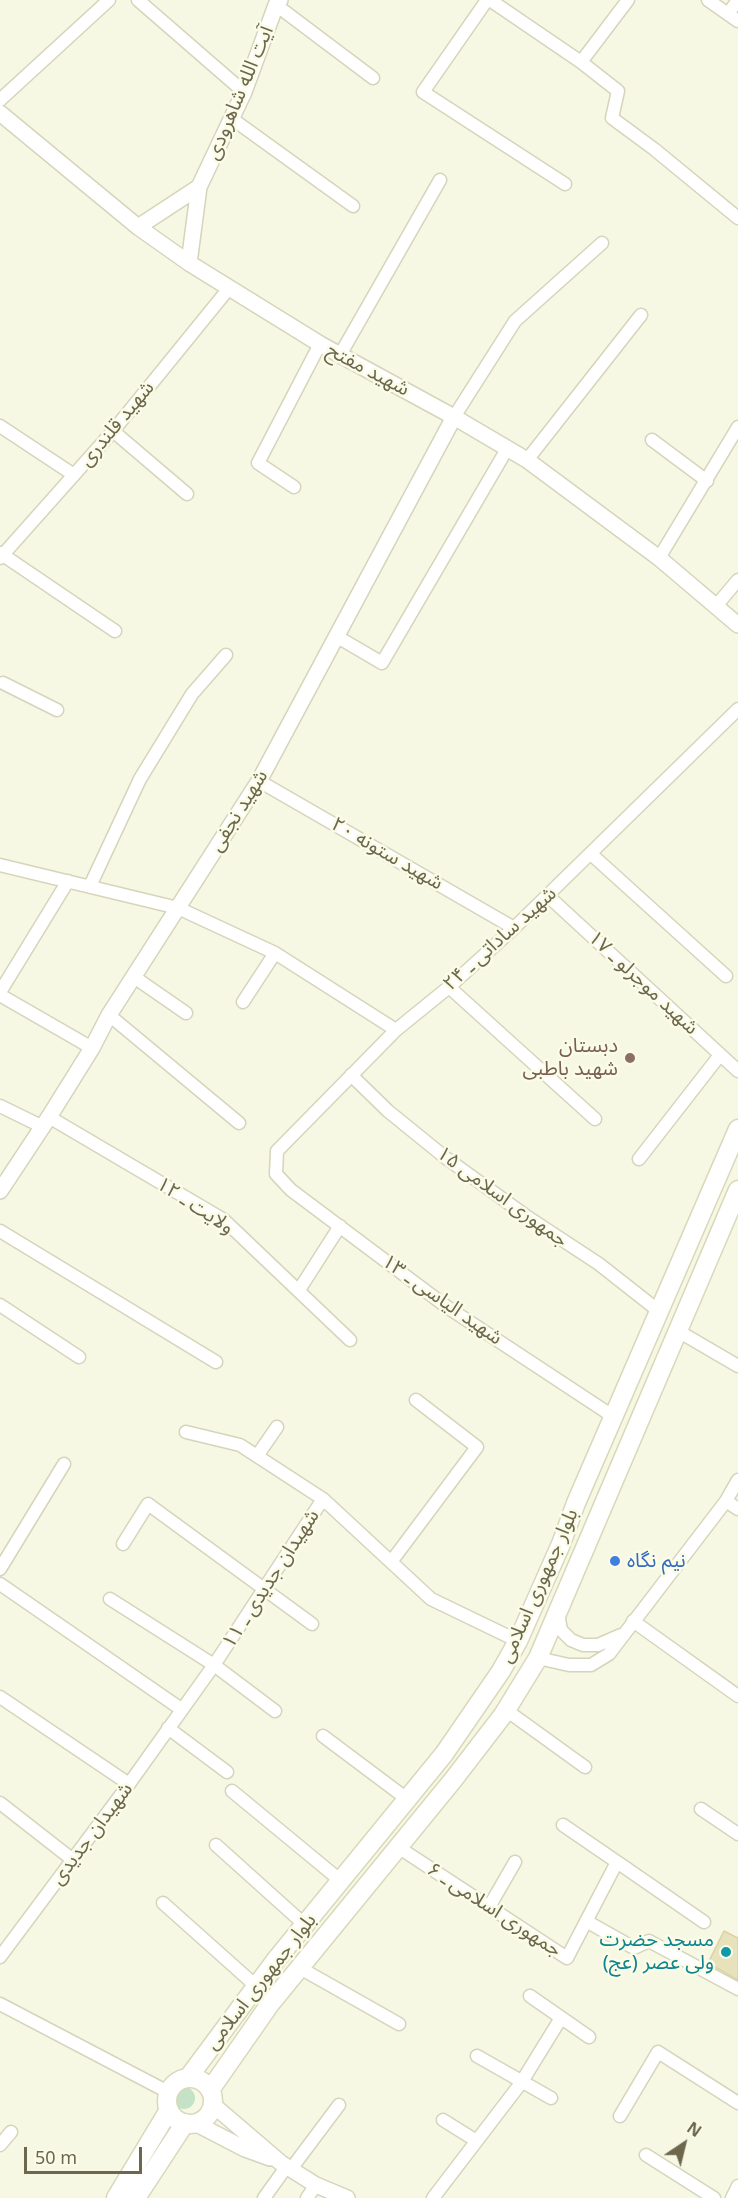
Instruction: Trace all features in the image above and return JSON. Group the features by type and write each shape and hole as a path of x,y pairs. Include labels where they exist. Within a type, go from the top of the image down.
{"main road":[{"name":"بلوار جمهوری اسلامی","path":"188,2078 256,1986 444,1754 501,1671 518,1641 561,1544 738,1130"},
{"name":"بلوار جمهوری اسلامی","path":"211,2097 270,2004 506,1710 538,1658 737,1194"},
{"path":"561,1544 583,1556"},
{"path":"116,2198 176,2082 188,2078 201,2081 211,2097 206,2117 190,2123 136,2198"},
{"path":"168,2101 172,2116 190,2123"}],"street":[{"path":"0,100 110,0"},
{"path":"138,0 244,92"},
{"path":"565,184 423,92 489,0 581,62 618,91 612,118 654,149 738,218"},
{"path":"581,62 628,0"},
{"path":"708,0 733,17 738,0"},
{"path":"278,3 373,78"},
{"name":"آیت الله شاهرودی","path":"199,187 244,92 278,3"},
{"name":"شهید مفتح","path":"0,113 138,227 189,263 320,344 454,417 527,460 659,558 738,625"},
{"path":"231,118 353,206"},
{"path":"340,355 440,180"},
{"path":"138,227 199,187"},
{"path":"189,263 199,187"},
{"path":"454,417 515,321 602,243"},
{"name":"شهید قلندری","path":"1,555 113,431 230,287"},
{"path":"527,460 641,315"},
{"path":"294,487 258,463 320,344"},
{"name":"شهید نجفی","path":"0,1191 46,1122 92,1048 109,1015 259,781 454,417"},
{"path":"0,426 74,475"},
{"path":"659,558 738,427"},
{"path":"113,431 187,494"},
{"path":"652,440 707,481"},
{"path":"336,636 382,663 507,449"},
{"path":"1,555 115,631"},
{"path":"716,606 738,580"},
{"path":"90,886 140,779 192,694 226,655"},
{"path":"1,684 57,710"},
{"name":"شهید ساداتی ـ ۲۴","path":"276,1174 278,1151 351,1074 396,1030 449,987 549,896 738,710"},
{"name":"شهید ستونه ۲۰","path":"259,781 514,927"},
{"path":"591,854 726,976"},
{"path":"0,865 178,908 275,953 396,1030"},
{"path":"68,881 0,994 92,1048"},
{"name":"شهید موجرلو ـ ۱۷","path":"549,896 738,1071"},
{"path":"243,1002 275,953"},
{"path":"134,977 186,1013"},
{"path":"449,987 595,1119"},
{"path":"109,1015 239,1123"},
{"path":"639,1159 720,1055"},
{"name":"جمهوری اسلامی ۱۵","path":"351,1074 388,1111 446,1158 529,1218 599,1264 660,1312"},
{"name":"ولایت ـ ۱۲","path":"0,1106 46,1122 224,1220 350,1340"},
{"name":"شهید الیاسی ـ ۱۳","path":"276,1174 291,1190 447,1307 614,1417"},
{"path":"715,1183 737,1194"},
{"path":"299,1290 340,1226"},
{"path":"0,1231 216,1362"},
{"path":"0,1305 79,1357"},
{"path":"678,1331 738,1366"},
{"path":"391,1562 477,1447 416,1400"},
{"path":"257,1456 277,1427"},
{"path":"186,1432 240,1445 323,1499"},
{"path":"0,1569 64,1464"},
{"path":"538,1658 569,1665 591,1665 609,1654 726,1501 738,1480"},
{"name":"شهیدان جدیدی ـ ۱۱","path":"181,1709 214,1665 323,1499 431,1599 518,1641"},
{"path":"726,1501 738,1509"},
{"path":"123,1544 148,1504 312,1624"},
{"path":"0,1584 181,1709"},
{"path":"110,1599 214,1665 275,1711"},
{"path":"558,1612 561,1630 571,1640 583,1645 598,1645 622,1635"},
{"path":"633,1621 738,1696"},
{"path":"0,1697 129,1784"},
{"name":"شهیدان جدیدی","path":"2,1950 73,1860 181,1709"},
{"path":"506,1710 585,1767"},
{"path":"168,1728 227,1772"},
{"path":"323,1736 407,1799"},
{"path":"232,1791 341,1881"},
{"path":"0,1803 73,1860"},
{"path":"701,1809 738,1834"},
{"path":"563,1825 704,1922"},
{"path":"216,1845 305,1925"},
{"name":"جمهوری اسلامی ـ ۶","path":"398,1847 567,1958 617,1862"},
{"path":"489,1906 515,1862"},
{"path":"163,1903 256,1986"},
{"path":"586,1921 634,1948 649,1941 738,1989"},
{"path":"300,1968 399,2024"},
{"path":"530,1996 589,2037"},
{"path":"0,2004 168,2101"},
{"path":"433,2198 475,2140 521,2083 561,2018"},
{"path":"620,2116 658,2052 738,2103"},
{"path":"477,2056 551,2098"},
{"path":"211,2097 312,2192 347,2198"},
{"path":"264,2198 286,2166 339,2105"},
{"path":"442,2120 475,2140"},
{"path":"190,2123 286,2166"},
{"path":"0,2145 11,2132"},
{"path":"646,2155 714,2198"},
{"path":"732,2198 738,2186"}],"green space":[{"path":"184,2087 192,2090 195,2098 192,2106 184,2109 176,2106 173,2098 176,2090"}],"building":[{"name":"مسجد حضرت ولی عصر (عج)","path":"724,1931 738,1938 738,1980 708,1963"}],"place":[{"name":"دبستان شهید باطبی","path":"630,1058"},
{"name":"نیم نگاه","path":"615,1561"},
{"name":"مسجد حضرت ولی عصر (عج)","path":"726,1952"}]}
